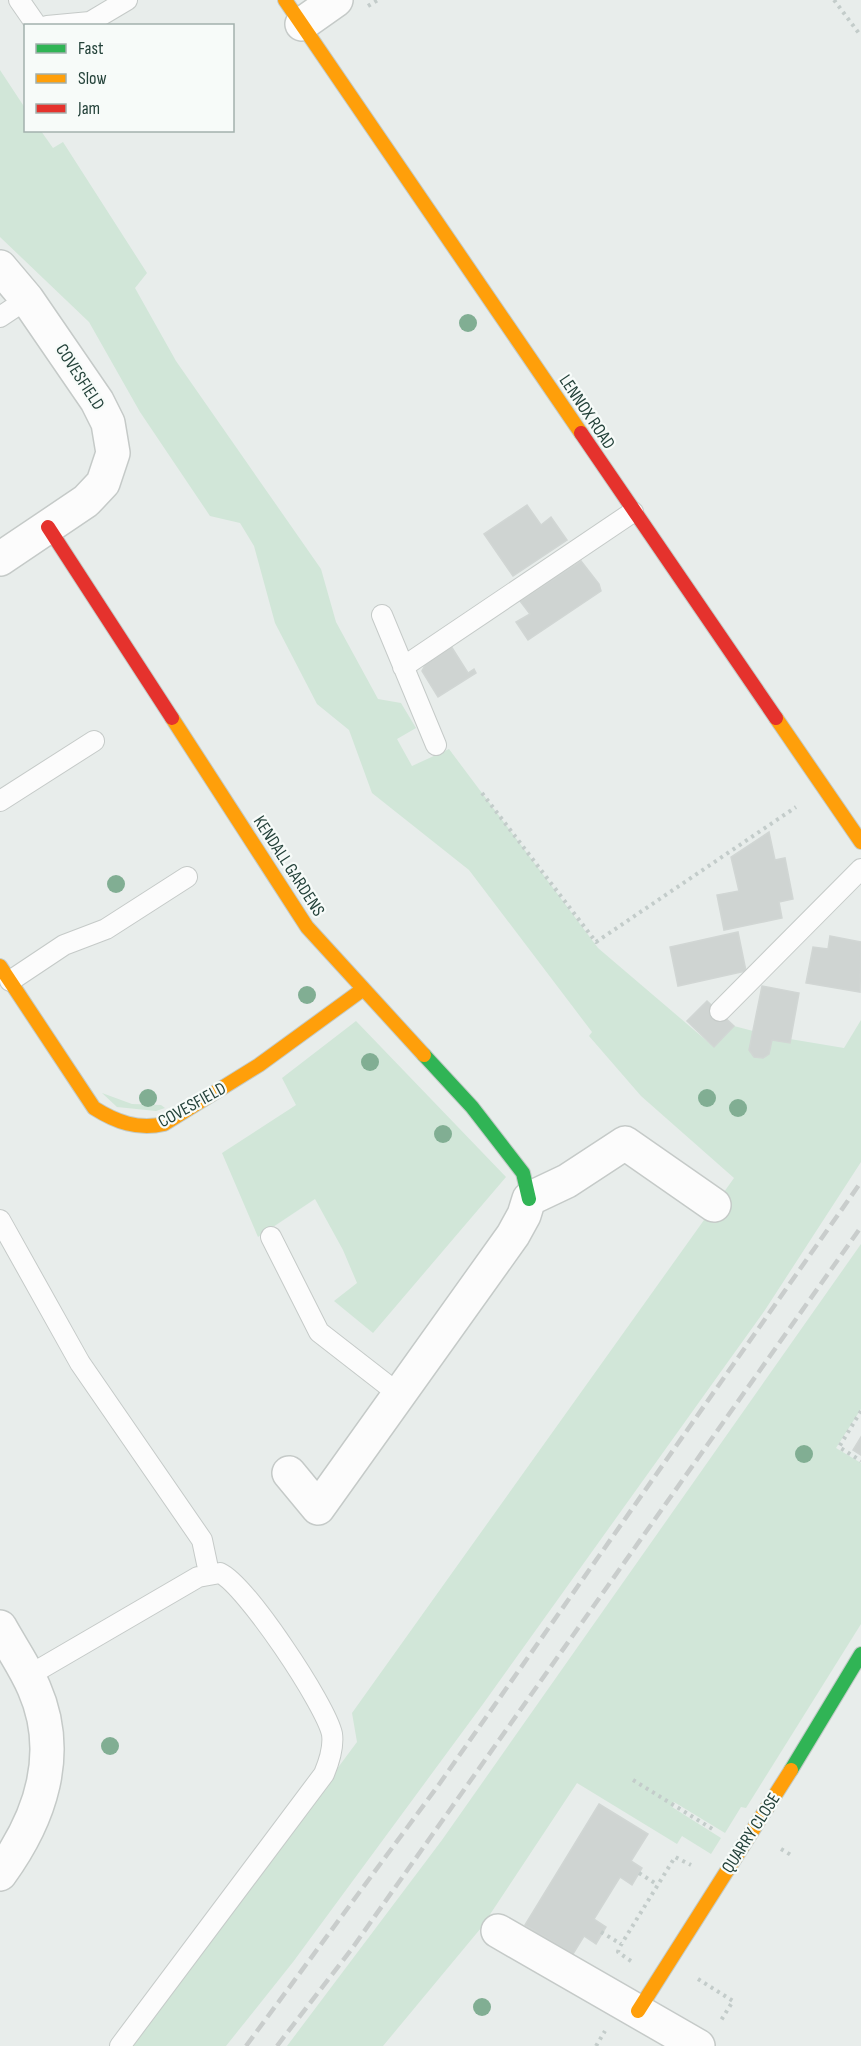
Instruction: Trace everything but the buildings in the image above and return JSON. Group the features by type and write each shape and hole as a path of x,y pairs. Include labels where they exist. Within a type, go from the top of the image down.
{"street":[{"path":"293,12 336,0"},
{"name":"LENNOX ROAD","path":"293,12 861,842"},
{"name":"COVESFIELD","path":"0,267 27,299 97,401 108,423 112,441 110,467 103,483 86,501 0,559"},
{"name":"KENDALL GARDENS","path":"48,527 307,927 362,990 472,1107 523,1173 529,1199"},
{"name":"COVESFIELD","path":"5,973 94,1108 115,1121 144,1127 164,1124 260,1065 362,990"},
{"path":"289,1473 318,1508 513,1235 524,1215 529,1199 567,1181 625,1143 714,1205"},
{"path":"0,1627 28,1676 43,1714 48,1742 47,1761 31,1824 22,1842 0,1874"},
{"name":"QUARRY CLOSE","path":"638,2011 782,1786 798,1755 861,1653"},
{"path":"498,1931 638,2011 696,2041"}],"lane":[{"path":"19,0 37,24"},
{"path":"79,24 92,22 127,0"},
{"path":"0,317 27,299"},
{"path":"403,667 633,512"},
{"path":"382,615 436,745"},
{"path":"0,801 94,741"},
{"path":"720,1011 861,869"},
{"path":"5,973 64,945 106,929 187,877"},
{"path":"0,1220 80,1363 198,1533 204,1544 209,1574"},
{"path":"271,1237 319,1332 400,1395"},
{"path":"28,1676 198,1577 222,1574 236,1587 313,1692 331,1732 330,1759 315,1787 120,2046"}],"path":[{"path":"834,0 861,36"},
{"path":"482,793 596,942 824,790"},
{"path":"861,1411 839,1447 861,1461"},
{"path":"633,1780 717,1832"},
{"path":"636,1964 618,1952 621,1944 676,1857 696,1868"},
{"path":"639,1873 658,1885"},
{"path":"601,1932 621,1944"},
{"path":"694,1977 734,2001 696,2041"}],"green space":[{"path":"0,70 24,106 24,132 42,132 53,148 63,142 147,273 135,288 176,361 321,569 336,622 378,699 401,703 416,728 397,739 412,766 449,749 598,948 714,1047 734,1026 753,1031 749,1050 755,1057 763,1058 769,1054 772,1040 790,1039 844,1048 861,1020 861,1162 765,1310 483,1704 293,1962 226,2046 131,2046 357,1742 352,1713 734,1178 641,1096 589,1036 592,1032 469,870 372,793 349,730 317,704 275,623 254,546 240,523 210,516 140,412 89,322 0,237"},
{"path":"356,1021 506,1177 373,1333 334,1301 357,1283 343,1250 315,1199 258,1237 222,1153 296,1105 282,1078"},
{"path":"102,1093 132,1104 161,1105 165,1108 156,1111 117,1107"},
{"path":"861,1244 861,1409 836,1448 861,1463 861,1624 746,1808 741,1807 725,1833 674,1802 672,1807 721,1838 711,1854 682,1836 677,1844 577,1783 481,1928 383,2046 287,2046 442,1840"}],"railway":[{"path":"246,2046 440,1783 861,1182"},
{"path":"277,2046 351,1950 861,1227"}],"traffic: fast":[{"path":"424,1055 472,1107 523,1173 529,1199"},
{"path":"791,1770 861,1654"}],"traffic: slow":[{"path":"285,0 581,433"},
{"path":"172,718 307,927 424,1055"},
{"path":"776,718 861,842"},
{"path":"0,966 94,1108 119,1121 145,1126 164,1124 259,1065 362,990"},
{"path":"638,2011 791,1770"}],"traffic: jam":[{"path":"581,433 776,718"},
{"path":"48,527 172,718"}]}
